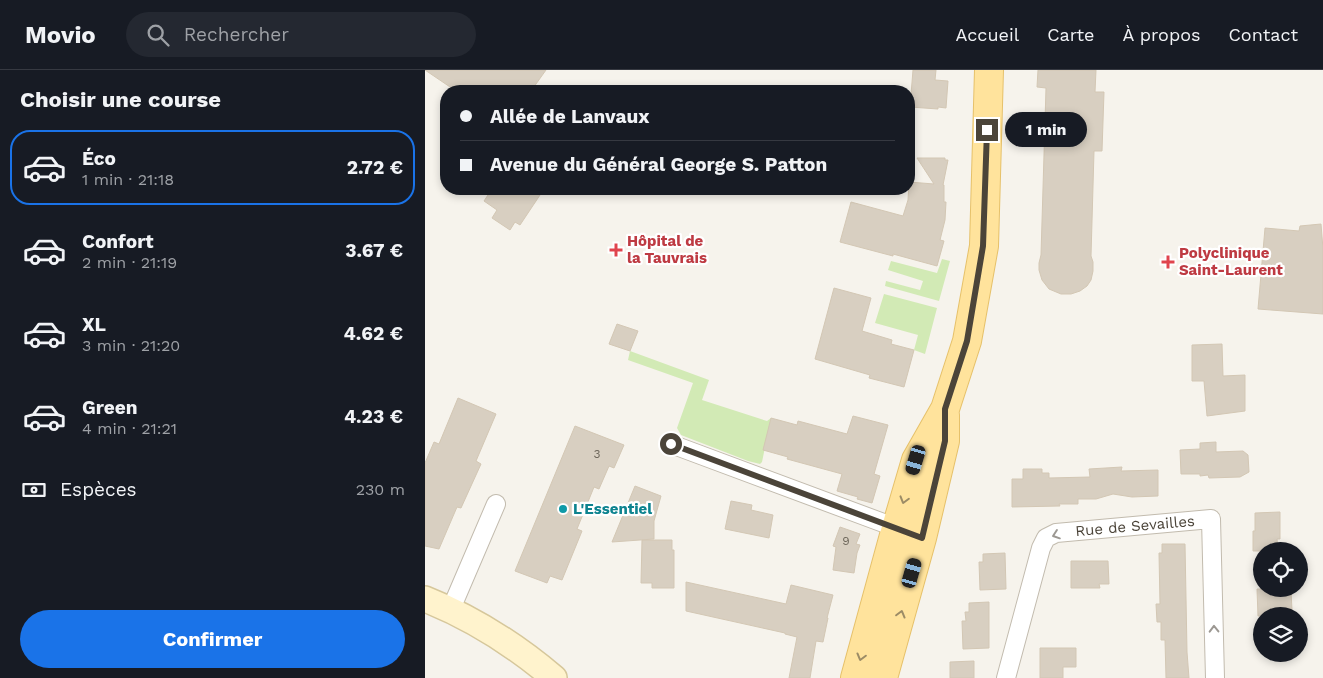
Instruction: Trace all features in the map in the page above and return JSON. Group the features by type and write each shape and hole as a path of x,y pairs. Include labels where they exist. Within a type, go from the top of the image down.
{"main road":[{"path":"855,678 916,460 945,409 967,341 983,246 989,70"},
{"path":"883,678 922,538 945,441 945,409"}],"street":[{"path":"671,444 922,538"},
{"path":"451,609 496,504"},
{"name":"Rue de Sevailles","path":"1006,678 1041,548 1046,538 1056,533 1211,518 1215,678"},
{"path":"425,599 451,609 485,628 527,655 554,678"},
{"path":"425,613 475,638 516,665 531,678"}],"green space":[{"path":"942,259 950,261 939,301 885,286 886,281 920,290 923,281 888,270 891,261 937,273"},
{"path":"884,294 937,308 925,354 914,350 918,335 875,323"},
{"path":"630,351 709,380 702,400 767,421 771,418 762,462 760,464 748,461 681,435 677,428 693,383 628,360"}],"building":[{"path":"425,70 546,70 535,85 447,85"},
{"path":"913,70 936,70 935,80 948,81 946,108 915,107 915,85 912,85"},
{"path":"1038,70 1096,70 1095,92 1104,92 1102,151 1094,151 1091,256 1093,271 1087,286 1071,294 1061,294 1049,289 1042,280 1039,270 1046,88 1037,87"},
{"path":"917,158 945,158 945,160 948,160 943,185 944,202 946,202 945,220 940,240 944,241 937,266 840,242 851,202 903,216 908,195 915,195 915,182 934,184"},
{"path":"488,195 540,195 520,225 515,222 510,230 492,218 497,210 484,201"},
{"path":"1321,224 1323,314 1258,309 1265,228 1299,231 1300,226"},
{"path":"834,288 871,298 862,331 892,340 891,344 914,350 904,387 869,378 870,375 815,359"},
{"path":"617,324 638,331 630,351 609,344"},
{"path":"1222,344 1223,376 1245,375 1245,411 1207,416 1204,381 1192,381 1192,345"},
{"path":"458,398 496,414 476,461 481,464 461,508 457,507 439,549 425,546 425,463 434,442 439,444"},
{"path":"853,416 888,425 874,474 880,476 872,503 837,491 842,474 787,459 788,457 763,450 771,418 797,425 798,421 847,434"},
{"name":"L'Essentiel","path":"575,426 624,445 614,468 609,466 599,489 594,487 577,529 582,531 562,580 550,576 547,583 515,571"},
{"path":"1216,442 1216,452 1243,451 1248,455 1249,472 1240,477 1209,478 1208,475 1181,474 1180,450 1200,449 1200,443"},
{"path":"1122,467 1121,471 1158,470 1158,496 1132,497 1113,494 1096,499 1078,499 1078,504 1012,507 1012,479 1023,479 1023,469 1042,469 1042,473 1049,473 1049,478 1090,477 1089,469"},
{"path":"635,486 661,496 654,521 654,539 612,542"},
{"path":"731,501 752,505 751,510 773,515 769,538 725,529"},
{"path":"1280,512 1280,539 1277,539 1277,542 1253,542 1255,513"},
{"path":"840,527 860,534 856,544 860,545 854,573 833,570 836,547 833,546"},
{"path":"642,540 672,540 672,550 674,550 674,588 652,588 652,583 641,583"},
{"path":"1162,544 1185,544 1189,678 1166,678 1165,640 1161,640 1161,622 1157,622 1156,604 1160,604 1159,553 1162,553"},
{"path":"1005,553 1006,589 980,590 979,562 983,562 983,554"},
{"path":"1071,561 1108,561 1109,584 1099,584 1100,588 1071,588"},
{"path":"686,582 786,604 791,585 833,595 823,642 816,641 810,678 789,678 797,637 686,611"},
{"path":"1257,597 1291,597 1292,607 1258,607"},
{"path":"989,602 989,648 963,649 962,621 966,621 965,612 969,612 969,603"},
{"path":"1040,648 1076,648 1076,667 1063,667 1063,678 1040,678"},
{"path":"974,661 974,678 950,678 950,662"}],"place":[{"name":"Hôpital de la Tauvrais","path":"616,250"},
{"name":"Polyclinique Saint-Laurent","path":"1168,262"},
{"name":"L'Essentiel","path":"563,509"}],"route":[{"path":"671,444 922,538 945,441 945,409 967,341 983,246 987,130"}]}
